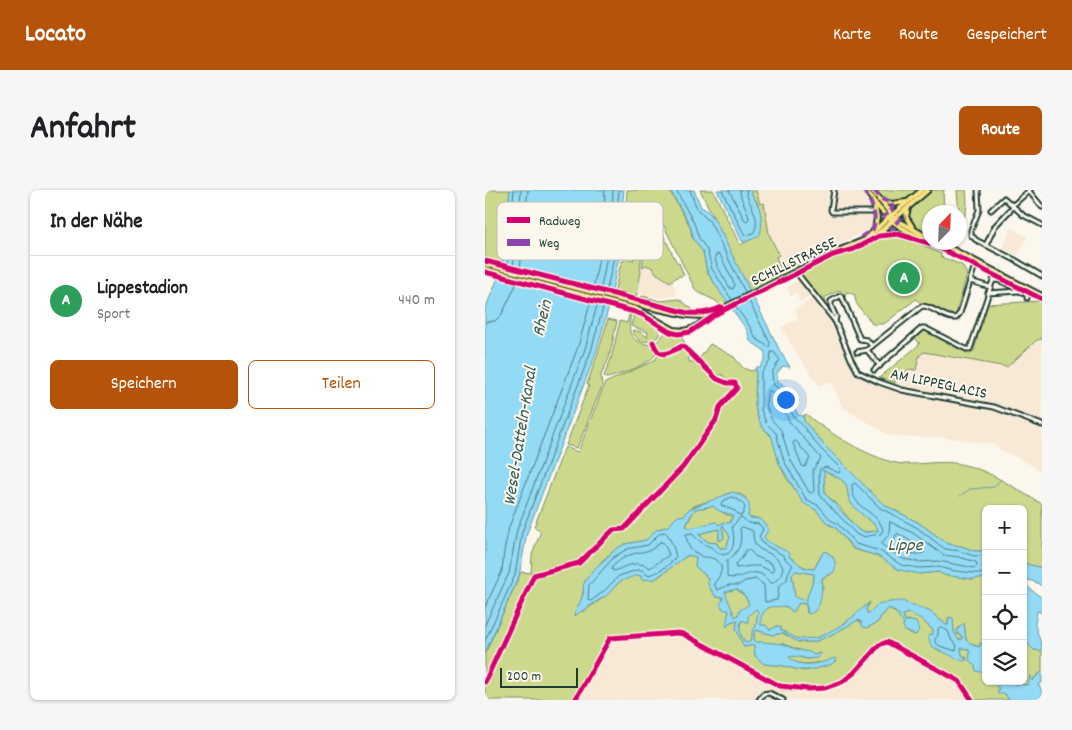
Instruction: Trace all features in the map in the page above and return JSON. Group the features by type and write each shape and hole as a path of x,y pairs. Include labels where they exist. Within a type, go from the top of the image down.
{"main road":[{"path":"866,190 889,217 921,238"},
{"path":"872,190 877,223 875,233 892,232 921,238"},
{"name":"SCHILLSTRASSE","path":"875,233 889,217 922,190"},
{"name":"SCHILLSTRASSE","path":"722,309 835,252 865,240 893,220 928,190"},
{"path":"875,200 892,204 908,201"},
{"path":"908,206 907,217 914,230"},
{"path":"893,220 922,235"},
{"path":"950,250 1042,296"},
{"path":"952,250 965,257"},
{"path":"485,264 637,306 669,328 681,331 694,328 722,309"},
{"path":"485,269 637,306 697,316 722,309"}],"street":[{"path":"835,190 832,212 876,212"},
{"path":"978,190 979,210 971,230 971,235 1042,276"},
{"path":"986,245 995,226 1029,190 1042,207"},
{"path":"991,210 1004,198 1023,215 1042,225"},
{"path":"857,352 867,350 922,306 950,318 956,318 960,313 976,262"},
{"name":"AM LIPPEGLACIS","path":"797,272 835,321 858,372 902,390 993,407 1042,425"},
{"path":"874,370 922,328 966,349 970,348 993,280 997,280 1027,295 1027,298"},
{"path":"970,281 990,287"},
{"path":"988,293 1020,292"},
{"path":"835,321 836,317 831,301 840,296 860,339 867,340 872,346"},
{"path":"867,350 879,366"},
{"path":"759,700 763,694 769,693 783,700"}],"shaded area":[{"path":"756,190 862,190 871,205 874,220 872,230 865,231 811,258 780,268 776,256 779,255 769,234 764,203 760,205"},
{"path":"1012,228 1027,237 1017,256 1002,248"},
{"path":"646,265 653,268 656,273 673,284 676,288 676,296 661,298 641,294 636,295 642,267"},
{"path":"798,280 811,297 800,302 796,293 790,296 787,287"},
{"path":"813,298 832,319 852,368 857,374 884,387 895,383 897,375 903,375 923,352 1007,367 1042,339 1042,474 1030,464 993,444 942,437 901,437 887,434 843,408 831,381 819,385 800,359 781,327 798,318 795,309"},
{"path":"683,637 781,690 794,691 818,691 838,687 860,672 880,648 885,645 956,682 969,700 577,700 611,640"}],"green space":[{"path":"485,190 510,190 509,202 497,202 497,260 503,260 502,265 485,261"},
{"path":"627,190 669,190 690,226 692,237 703,252 707,272 728,303 721,307 716,301 696,291 663,224 663,202 626,202"},
{"path":"700,190 713,190 740,245 757,236 758,204 751,193 756,190 760,204 764,203 769,234 779,255 776,257 780,268 798,263 800,266 750,292"},
{"path":"875,190 918,190 901,201 890,202 880,196"},
{"path":"931,190 945,190 943,191 944,205 922,205 922,231 911,223 908,214 912,205"},
{"path":"957,190 966,190 967,205 958,205"},
{"path":"663,234 684,275 670,282 656,273 653,268 646,265 642,267 643,260 663,260"},
{"path":"892,235 908,238 922,245 922,250 933,250 941,254 941,257 962,265 967,274 957,310 959,311 955,317 922,304 916,299 884,324 872,324 859,307 855,295 848,292 842,295 840,290 824,298 836,317 834,318 802,277 804,271 883,236"},
{"path":"626,260 641,260 636,299 628,297 626,293 614,294 621,262"},
{"path":"643,296 660,301 679,299 696,312 686,312 638,300"},
{"path":"1042,301 1042,339 1037,340 1007,367 924,352 919,356 916,370 909,369 903,375 897,374 895,383 879,378 920,344 915,338 924,330 969,354 974,351 986,304"},
{"path":"630,311 632,311 631,335 644,344 652,345 655,355 647,362 633,369 606,378 604,376 611,359 620,321 627,323"},
{"path":"635,312 660,328 659,336 655,339 643,341 634,335 633,330 641,332 647,337 648,332 631,326"},
{"path":"608,319 617,321 609,358 601,375 602,386 577,448 566,445 589,385 587,384"},
{"path":"666,332 679,334 685,343 666,352 660,352 655,344"},
{"path":"710,344 734,357 743,368 751,371 756,369 755,405 757,415 762,427 773,438 779,463 787,479 798,495 816,510 829,525 835,527 853,549 878,556 919,574 938,572 972,579 982,578 982,644 980,643 979,647 966,640 964,624 959,627 957,634 962,636 962,639 957,639 954,632 953,619 948,618 948,625 946,625 923,609 897,602 878,604 867,613 866,609 870,603 837,628 808,639 792,637 781,630 781,627 777,626 771,630 761,625 760,617 771,607 780,605 793,612 799,603 806,604 807,613 823,588 822,578 831,574 833,557 827,552 822,554 814,569 795,562 779,548 766,541 757,518 750,518 748,516 746,498 732,493 699,504 668,526 656,530 646,540 625,544 611,553 585,581 582,597 583,612 607,595 621,580 637,575 655,579 681,560 692,556 696,557 695,566 708,578 709,586 714,595 716,597 723,597 722,608 729,610 730,622 738,620 736,629 744,647 754,645 755,655 764,664 804,671 826,666 827,661 824,663 802,664 793,661 788,657 811,659 820,653 814,655 783,644 756,642 754,641 754,633 756,630 773,635 783,633 798,642 814,642 858,620 867,628 878,622 889,608 900,618 906,632 916,635 909,620 905,621 903,615 907,613 920,618 933,630 933,634 929,635 937,650 967,658 962,655 961,648 968,649 975,666 982,671 982,685 996,685 999,689 997,693 1005,694 1009,700 969,700 956,682 885,645 880,648 860,672 845,683 824,691 781,690 683,637 676,636 611,640 577,700 485,700 485,654 521,572 531,573 532,555 541,531 534,527 565,447 578,452 605,383 651,362 658,355 667,355 682,348 689,355 689,362 699,362 717,381 737,386 718,407 715,420 682,467 627,524 676,476 717,420 720,407 738,388 736,383 724,382 726,378 721,374 718,379 699,359"},
{"path":"806,414 838,437 879,458 903,464 946,462 971,467 992,475 1042,504 1042,568 1027,564 1027,505 982,505 982,551 948,544 919,523 883,504 823,444 804,421 803,416"},
{"path":"821,470 846,484 851,503 877,527 878,531 862,532 856,528 839,506 825,494 824,474"},
{"path":"713,506 727,515 733,515 730,523 719,525 716,522 690,528 686,526 695,509"},
{"path":"723,525 730,537 726,548 720,548 717,543 708,542 698,534 719,529 719,541 724,538"},
{"path":"796,571 814,574 806,601 795,598 792,575"},
{"path":"736,589 745,596 749,604 735,617 724,592"},
{"path":"755,609 758,611 756,626 750,642 746,643 740,631 740,623"},
{"path":"1027,642 1034,650 1042,650 1042,671 1031,681 1031,677 1029,685 1027,685"}],"water":[{"path":"510,190 624,190 623,202 509,202"},
{"name":"Lippe","path":"670,190 694,190 701,207 708,211 715,220 780,351 790,367 783,366 777,373 777,381 795,395 795,409 798,415 803,416 804,421 823,444 883,504 919,523 948,544 982,551 982,578 972,579 944,575 938,572 919,574 899,570 878,556 854,549 835,527 827,523 816,510 803,503 779,463 771,435 762,427 757,415 755,405 756,367 760,367 765,359 765,351 750,341 747,330 707,271 703,252 694,240 690,225","holes":["822,470 837,477 846,485 851,503 877,527 878,531 862,532 859,530 825,494 824,473"]},
{"path":"717,190 751,190 761,215 759,235 745,242 742,241"},
{"path":"503,260 619,260 596,353 527,533 519,576 485,653 485,310"},
{"path":"733,492 742,496 749,503 748,516 760,519 769,529 764,537 766,540 790,554 789,557 805,568 814,569 824,551 832,557 835,562 835,569 834,572 822,578 821,599 817,609 808,614 806,604 799,603 793,612 786,606 769,608 761,617 761,625 766,625 770,630 777,626 798,639 817,638 844,624 870,602 866,609 867,613 878,604 902,601 931,612 946,625 948,625 949,617 953,618 954,632 958,639 961,640 963,637 957,633 957,630 964,623 966,640 979,647 980,643 982,644 982,672 976,671 975,666 969,660 970,652 968,649 961,648 962,655 967,660 962,661 931,646 928,635 933,634 933,630 920,618 907,613 903,615 905,621 916,622 919,630 916,635 905,631 904,623 899,618 900,615 889,608 878,622 867,628 863,627 861,621 858,620 814,642 798,642 783,633 773,635 756,630 754,641 756,642 783,644 814,655 821,653 819,657 812,659 789,657 799,663 811,664 834,658 837,659 832,664 810,670 764,664 755,656 754,645 744,647 736,629 738,620 730,622 727,627 729,610 724,610 720,604 723,597 716,597 708,585 708,578 695,566 696,557 688,555 655,579 642,580 641,576 637,575 619,582 607,595 574,616 582,597 583,585 592,571 616,549 625,544 646,540 656,530 668,526 678,516 685,515 689,509","holes":["713,506 720,511 733,515 730,523 719,525 716,522 690,528 686,526 695,509","723,525 730,537 726,548 720,548 716,543 708,542 698,534 719,529 719,541 724,538","796,571 814,574 806,601 795,597 792,575","737,589 745,596 749,604 740,610 735,617 725,592","756,609 758,612 751,640 746,643 742,638 740,626 742,620 748,622 748,616"]},
{"path":"1027,564 1042,568 1042,586 1027,579"},
{"path":"1027,585 1042,598 1042,613 1037,611 1035,625 1042,646 1041,651 1034,650 1027,643"},
{"path":"1042,671 1042,683 1038,684 1042,691 1042,700 1009,700 1005,694 997,693 999,689 996,685 1028,685 1030,675 1032,681"}],"pier":[{"path":"500,264 614,294 611,306 497,276"}],"waterway":[{"path":"960,496 970,489 994,487 1000,480"}],"marked path":[{"path":"861,237 873,229 875,219 871,204 864,190"},
{"path":"874,190 881,199 892,203 892,210 882,218"},
{"path":"892,234 892,227 901,218 906,217"}],"cycle path":[{"path":"485,272 635,312 670,332 678,334 690,332 718,313 833,255 854,249 879,236 898,234 932,244 1042,299"},
{"path":"485,261 688,313 705,312 722,307"},
{"path":"485,682 534,575 579,563 613,530 624,529 683,467 716,420 720,407 737,388 735,383 727,383 717,379 682,346 665,354 659,352 653,342"},
{"path":"575,700 610,638 678,633 780,686 808,689 825,688 842,682 854,673 879,645 887,642 959,681 972,700"}],"place":[{"name":"Lippestadion","path":"904,278"}],"water label":[{"name":"Rhein","path":"541,318"},
{"name":"Wesel-Datteln-Kanal","path":"519,436"}]}
